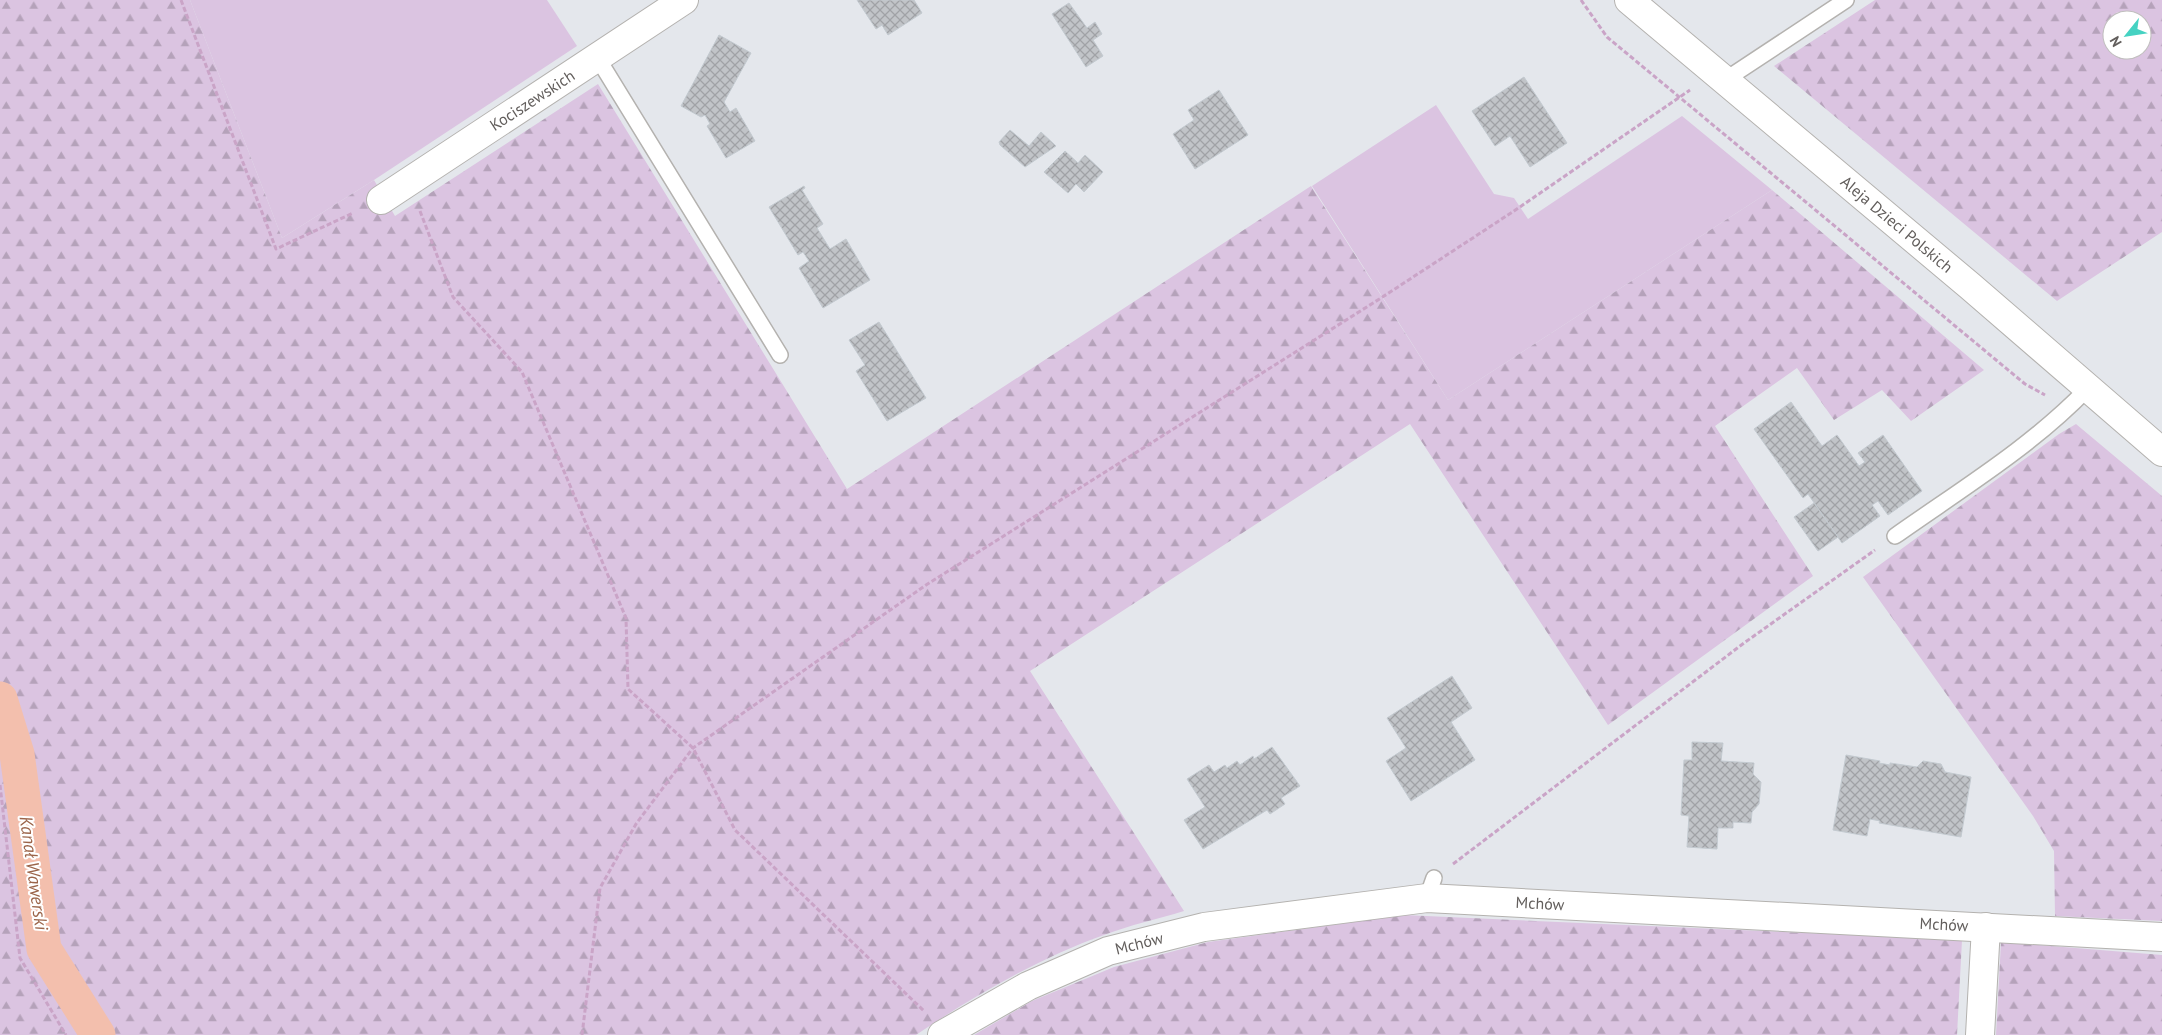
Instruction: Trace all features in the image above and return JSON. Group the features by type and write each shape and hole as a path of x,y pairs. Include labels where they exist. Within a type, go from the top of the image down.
{"street":[{"name":"Kociszewskich","path":"381,200 684,0"},
{"name":"Aleja Dzieci Polskich","path":"1628,0 1970,286 2162,452"},
{"name":"Mchów","path":"944,1033 1028,986 1108,951 1204,927 1431,888 1986,927 2162,937"},
{"path":"1980,1035 1986,927"}],"lane":[{"path":"1720,76 1846,0"},
{"path":"597,57 780,355"},
{"path":"1895,536 1997,465 2068,409 2087,389"}],"path":[{"path":"181,0 276,249 381,200"},
{"path":"1581,0 1607,37 1680,99 2025,384 2056,399 2068,409"},
{"path":"582,1035 600,888 636,824 693,748 926,585 1389,293 1680,99 1720,76"},
{"path":"409,182 453,298 522,372 626,618 628,689 693,748 735,830 944,1033"},
{"path":"1431,888 1744,643 1895,536"},
{"path":"0,785 20,958 66,1035"}],"green space":[{"path":"0,0 190,0 282,238 374,180 395,216 598,84 847,489 1311,186 1448,400 1772,190 1984,370 1911,421 1882,390 1834,420 1797,368 1715,426 1813,576 1608,725 1410,424 1030,671 1184,911 1114,931 1055,955 1007,979 916,1035 0,1035"},
{"path":"190,0 547,0 577,46 374,180 282,238"},
{"path":"1875,0 2162,0 2162,232 2057,301 1774,66"},
{"path":"1436,105 1494,194 1514,198 1528,219 1682,116 1772,190 1448,400 1312,186"},
{"path":"2076,424 2162,496 2162,921 2055,916 2054,851 2033,816 1863,577 2059,434"},
{"path":"1404,915 1962,940 1957,1035 974,1035 1032,1001 1114,967 1208,942"},
{"path":"2001,942 2162,955 2162,1035 1996,1035"}],"building":[{"path":"857,0 914,0 922,13 888,35 882,25 876,29"},
{"path":"1069,3 1087,28 1095,22 1102,34 1093,40 1103,56 1086,67 1052,14"},
{"path":"719,35 751,53 724,102 730,112 736,108 755,141 726,158 707,126 710,124 705,115 701,117 681,106"},
{"path":"1524,77 1567,143 1530,167 1510,136 1495,146 1472,111"},
{"path":"1219,90 1248,135 1195,169 1173,134 1194,120 1188,110"},
{"path":"1010,130 1029,146 1041,132 1056,146 1025,167 1000,145 999,142"},
{"path":"1065,151 1078,163 1085,155 1103,172 1084,192 1076,184 1068,193 1044,172"},
{"path":"804,186 805,188 802,190 823,224 817,228 830,249 846,239 870,280 823,308 799,268 809,261 803,252 798,255 769,207"},
{"path":"879,322 926,398 887,421 856,371 865,365 849,340"},
{"path":"1791,402 1822,446 1837,435 1859,466 1865,462 1858,453 1883,435 1922,491 1888,515 1878,501 1872,505 1880,516 1842,543 1808,494 1803,498 1754,429"},
{"path":"1814,503 1838,537 1818,551 1794,517"},
{"path":"1452,676 1472,708 1451,722 1475,760 1411,801 1386,761 1406,748 1387,718"},
{"path":"1692,742 1723,743 1721,761 1754,763 1753,774 1761,782 1759,804 1752,812 1751,823 1733,822 1733,828 1718,828 1717,849 1687,847 1689,816 1681,815 1684,760 1692,760"},
{"path":"1272,747 1300,786 1281,798 1285,804 1270,814 1267,810 1203,849 1184,820 1205,807 1187,779 1209,765 1214,772 1225,765 1227,768 1237,761 1240,765 1253,756 1254,759"},
{"path":"1846,755 1880,761 1879,763 1890,765 1890,763 1917,767 1923,761 1941,764 1945,772 1971,777 1961,837 1879,823 1880,821 1870,819 1867,836 1833,830"}],"waterway":[{"name":"Kanał Wawerski","path":"0,699 17,754 44,949 98,1035"}]}
